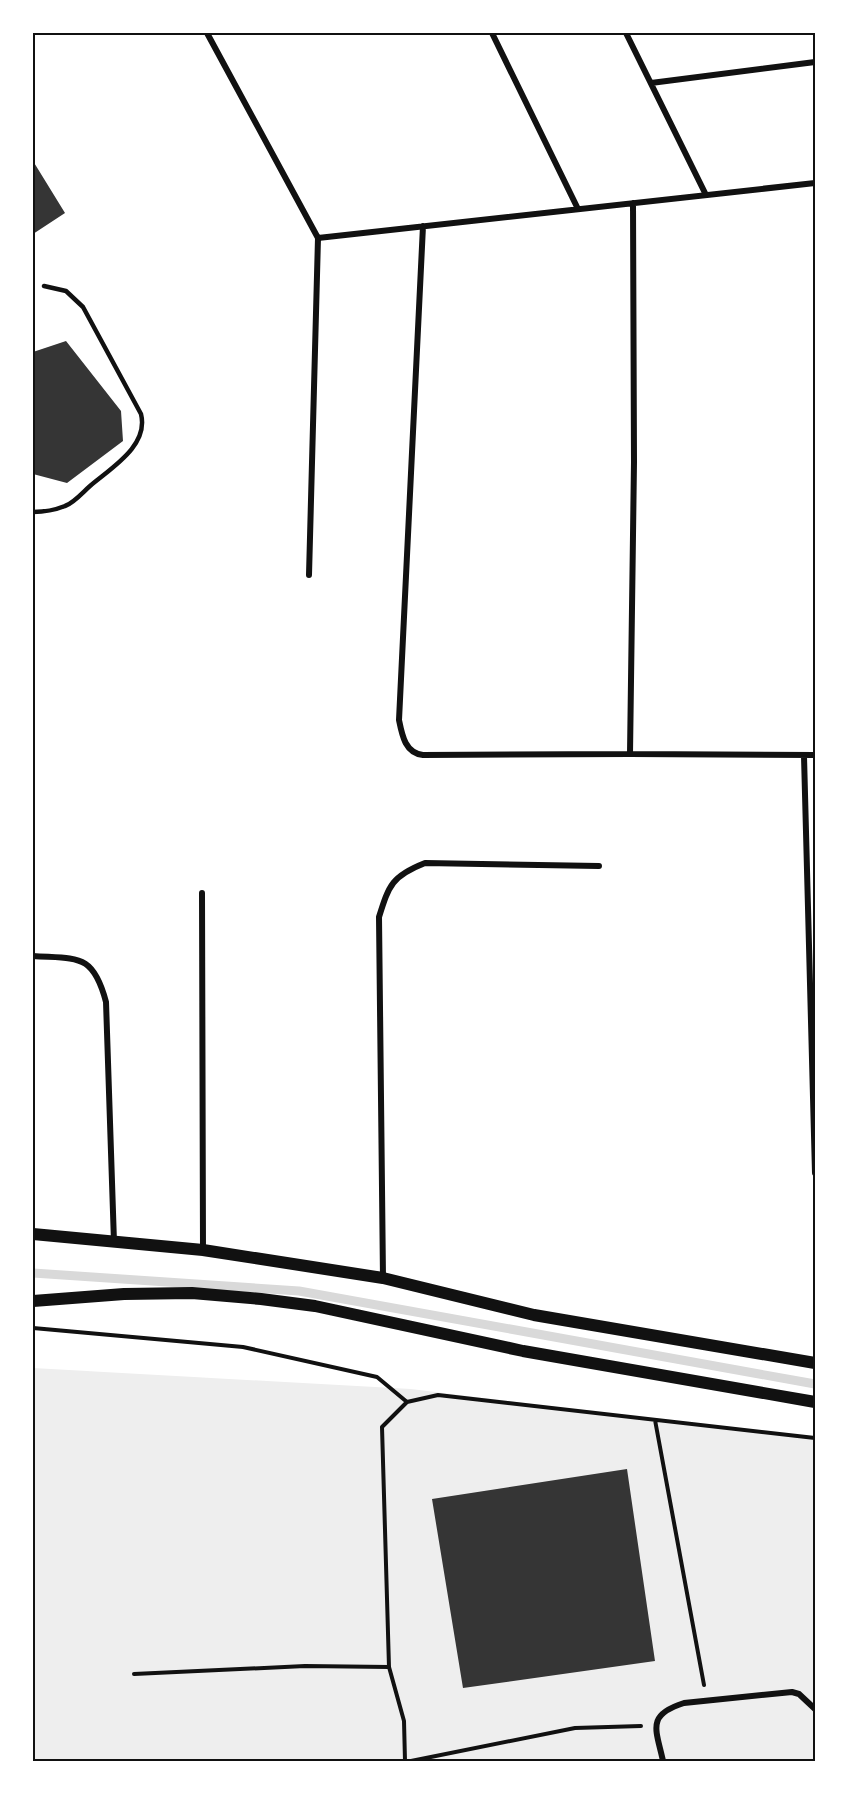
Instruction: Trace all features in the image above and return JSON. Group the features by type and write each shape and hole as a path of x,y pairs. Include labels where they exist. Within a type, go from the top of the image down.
{"main road":[{"path":"33,1234 203,1250 383,1278 534,1315 815,1363"},
{"path":"33,1301 124,1294 192,1293 261,1299 315,1306 523,1351 815,1402"}],"street":[{"path":"207,33 318,238 309,575"},
{"path":"492,33 578,209"},
{"path":"626,33 706,195"},
{"path":"651,83 815,62"},
{"path":"318,238 815,183"},
{"path":"630,754 634,462 633,203"},
{"path":"423,226 399,720 403,738 409,749 414,754 423,755 815,755"},
{"path":"804,756 813,985 815,1173"},
{"path":"383,1278 379,917 386,894 394,881 409,870 425,863 598,866"},
{"path":"202,893 203,1250"},
{"path":"33,956 74,959 90,966 101,982 106,1002 114,1242"},
{"path":"663,1761 655,1726 657,1720 663,1713 684,1703 792,1692 799,1694 815,1709"}],"lane":[{"path":"33,512 67,506 129,453 144,424 141,414 83,308 66,291 44,286"}],"path":[{"path":"33,1328 243,1347 376,1377 407,1402"},
{"path":"405,1761 404,1722 389,1667 382,1427 407,1402 438,1395 815,1438"},
{"path":"655,1420 707,1701"},
{"path":"134,1674 305,1666 389,1667"},
{"path":"411,1761 575,1728 655,1726"}],"shaded area":[{"path":"33,1368 411,1389 815,1439 815,1761 33,1761"}],"building":[{"path":"33,161 65,213 33,234"},
{"path":"66,341 121,411 123,441 67,483 33,474 33,352"},
{"path":"627,1469 655,1661 463,1688 432,1499"}],"waterway":[{"path":"33,1273 299,1291 815,1384"}]}
